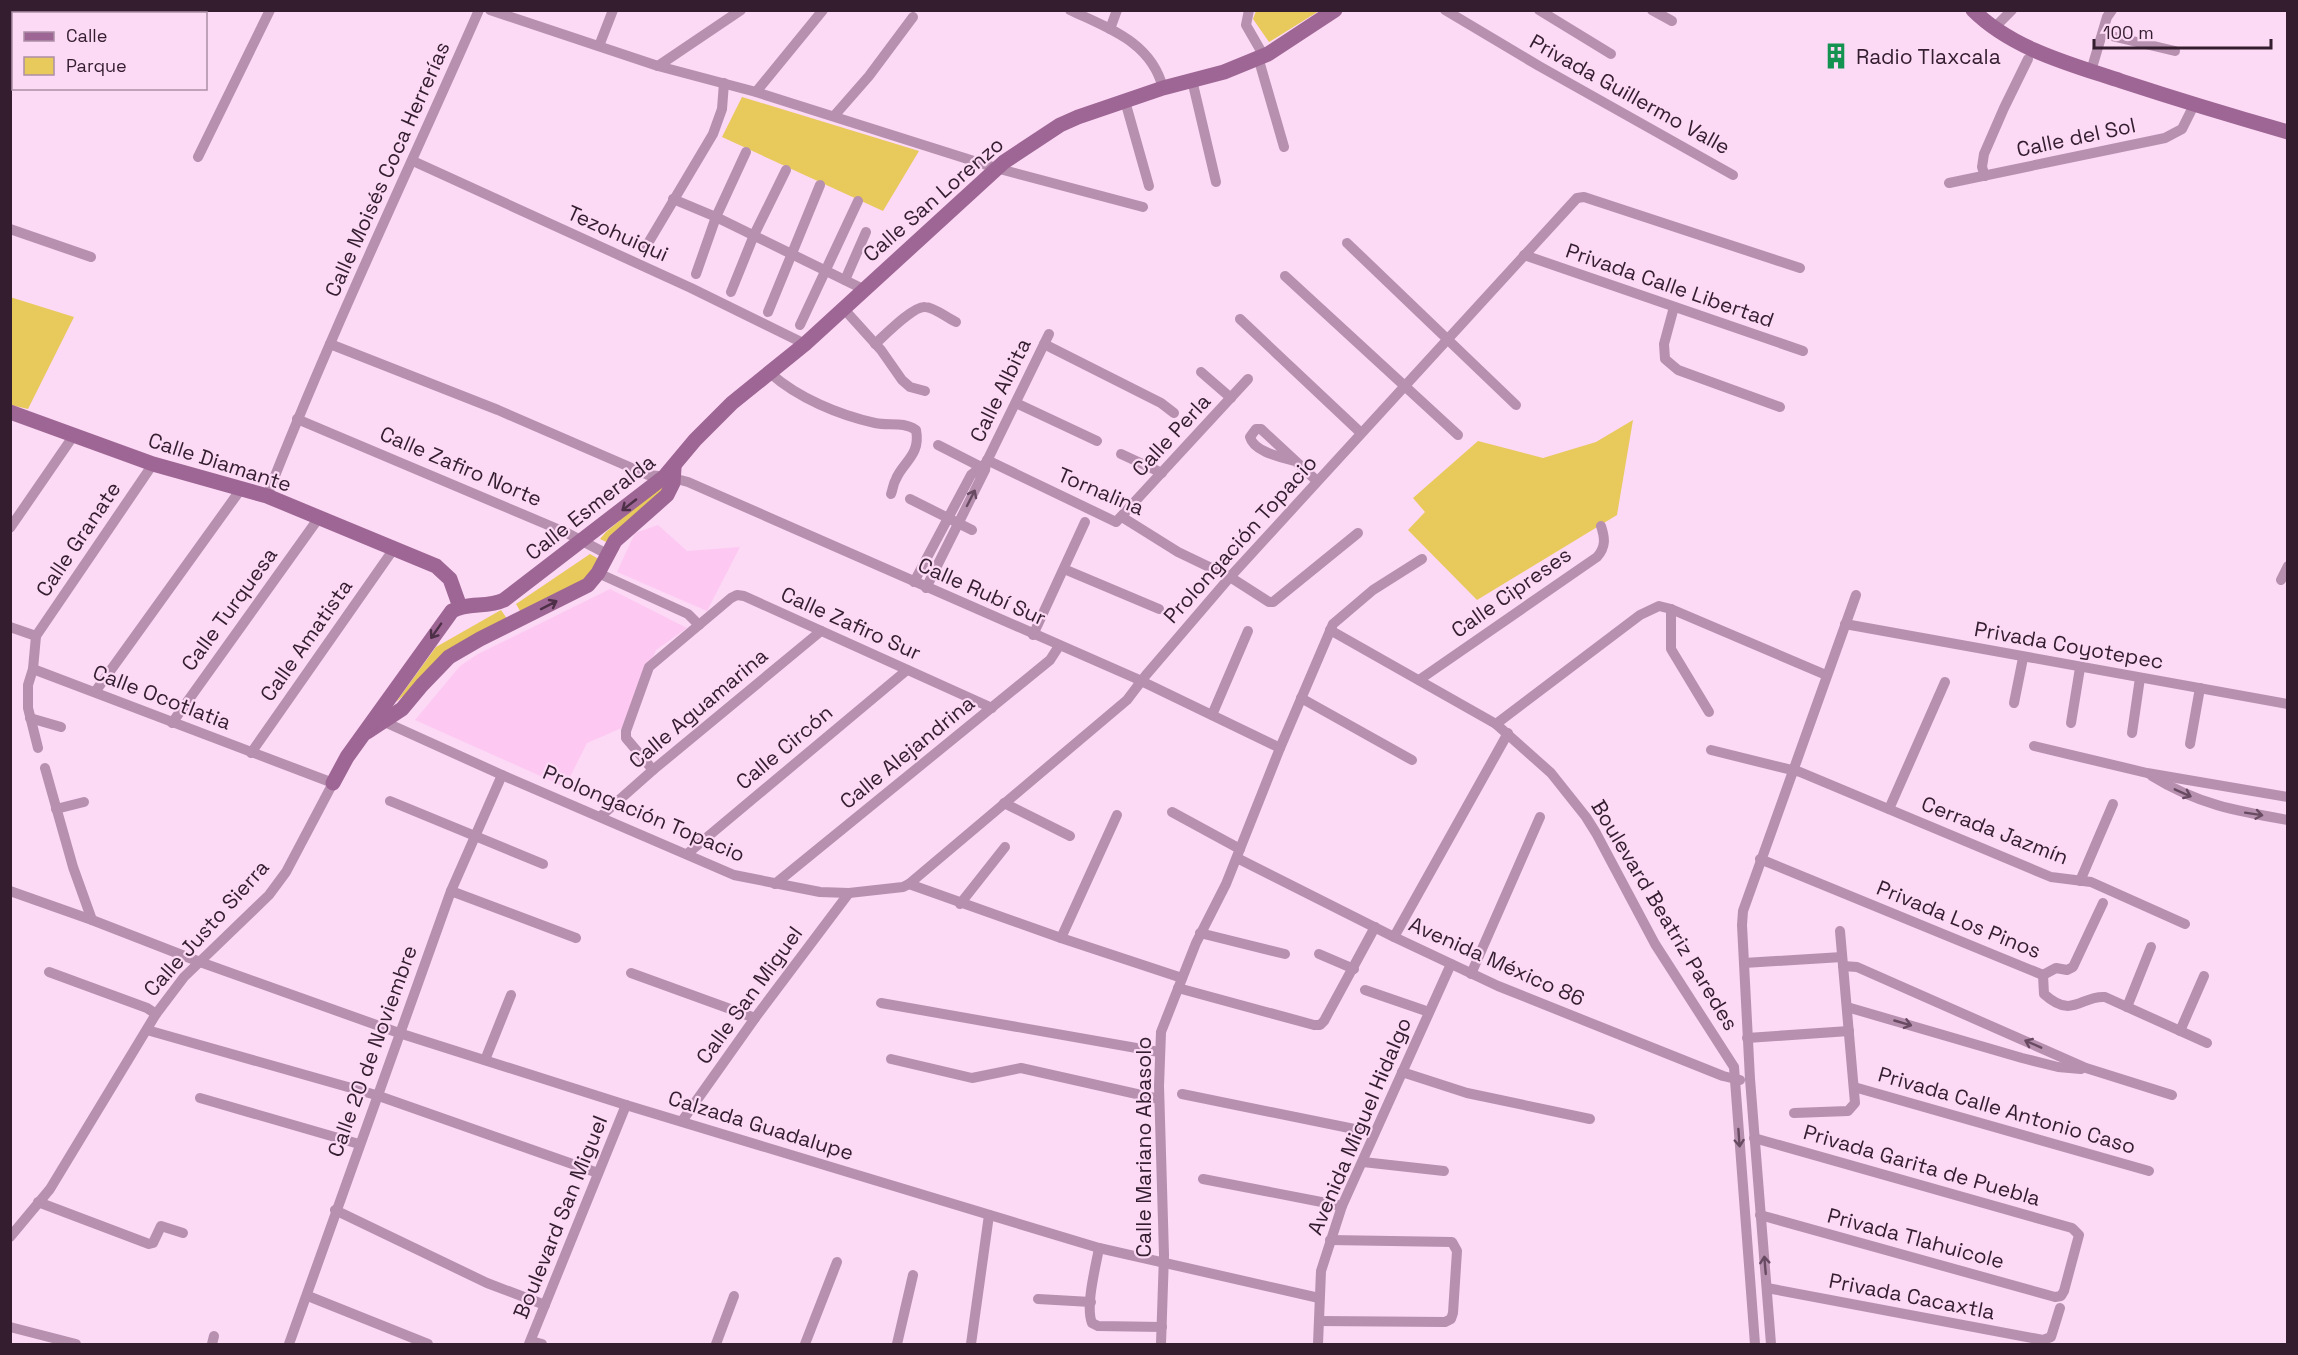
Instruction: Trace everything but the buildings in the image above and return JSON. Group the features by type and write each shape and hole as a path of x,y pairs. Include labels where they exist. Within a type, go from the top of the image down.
{"street":[{"path":"198,158 270,10"},
{"name":"Calle Moisés Coca Herrerías","path":"267,496 297,419 479,10"},
{"path":"490,10 658,66 756,92 996,168 1143,207"},
{"path":"599,46 613,10"},
{"path":"658,66 741,10"},
{"path":"756,92 823,10"},
{"path":"1071,10 1110,29 1142,50 1158,72 1163,88"},
{"path":"1110,29 1117,10"},
{"path":"1249,10 1246,25 1261,51 1260,64 1284,147"},
{"name":"Calle San Lorenzo","path":"671,474 706,427 804,344 996,168 1068,121 1163,88 1224,72 1261,57 1279,48 1335,10"},
{"name":"Privada Guillermo Valle","path":"1445,10 1539,66 1734,175"},
{"path":"1539,10 1611,54"},
{"path":"1652,10 1672,21"},
{"path":"1973,10 1995,27 2050,56 2194,105 2288,132"},
{"path":"1995,27 2012,10"},
{"path":"2091,71 2107,17 2112,10"},
{"path":"834,116 869,76 913,17"},
{"path":"2103,34 2175,51"},
{"path":"1985,176 1982,167 1984,154 2028,59"},
{"path":"1192,80 1216,182"},
{"path":"644,250 713,134 722,109 724,83"},
{"path":"1125,101 1149,186"},
{"name":"Calle del Sol","path":"1949,183 2171,136 2182,129 2194,105"},
{"path":"696,274 716,217 746,152"},
{"name":"Tezohuiqui","path":"413,161 691,288 804,344"},
{"path":"731,292 754,235 786,170"},
{"path":"768,312 820,185"},
{"name":"Prolongación Topacio","path":"380,720 734,875 807,891 849,893 888,890 909,884 1127,700 1230,577 1579,197 1800,268"},
{"path":"673,199 716,217 863,289"},
{"path":"800,325 858,201"},
{"path":"10,229 91,257"},
{"path":"845,280 866,232"},
{"path":"1347,243 1516,405"},
{"name":"Privada Calle Libertad","path":"1524,255 1803,351"},
{"path":"1286,276 1458,435"},
{"path":"875,344 906,317 922,307 956,322"},
{"path":"1674,307 1664,344 1665,358 1678,369 1780,407"},
{"path":"843,308 875,344 905,384 925,391"},
{"path":"1240,320 1361,433"},
{"name":"Calle Albita","path":"926,588 1047,339 1159,402 1174,413"},
{"name":"Calle Rubí Sur","path":"330,344 498,410 648,475 671,474 1141,682 1280,748"},
{"path":"1201,372 1231,398"},
{"path":"770,373 815,402 876,423 902,424 916,430 915,446 908,463 897,476 891,494"},
{"name":"Calle Perla","path":"1122,517 1248,379"},
{"path":"1016,403 1097,441"},
{"name":"Calle Diamante","path":"10,412 153,464 267,496 436,566 443,571 453,585 460,607"},
{"name":"Calle Zafiro Norte","path":"297,419 504,506 607,554"},
{"path":"10,528 74,435"},
{"name":"Tornalina","path":"938,446 1112,522 1122,517 1178,552 1230,577 1264,600 1273,602 1358,533"},
{"path":"1121,454 1162,473"},
{"path":"1295,461 1317,481"},
{"name":"Calle Granate","path":"36,636 153,464"},
{"name":"Calle Albita","path":"914,582 971,475 985,465"},
{"name":"Calle Esmeralda","path":"460,607 493,604 504,600 671,474"},
{"name":"Calle Esmeralda","path":"380,720 402,709 429,676 449,657 583,588 598,573 607,554 623,532 668,495 671,474"},
{"path":"95,692 241,489"},
{"path":"910,499 972,530"},
{"name":"Calle Turquesa","path":"172,723 318,519"},
{"path":"1033,635 1085,522"},
{"name":"Calle Cipreses","path":"1419,680 1597,557 1605,543 1600,526"},
{"name":"Calle Amatista","path":"251,753 393,550"},
{"name":"Calle Mariano Abasolo","path":"1161,1344 1163,1264 1159,1099 1160,1035 1200,933 1217,903 1330,630 1337,619 1373,590 1422,559"},
{"path":"2281,580 2288,566"},
{"path":"1064,569 1159,609"},
{"path":"598,573 688,614 699,625 649,667 626,731 627,741 653,770"},
{"name":"Boulevard Beatriz Paredes","path":"1771,1344 1747,1038 1743,911 1856,595"},
{"name":"Calle Zafiro Sur","path":"699,625 731,598 741,596 992,708"},
{"path":"504,600 516,621"},
{"path":"1496,724 1640,615 1659,606 1671,609 1826,675"},
{"path":"380,720 448,615 460,607"},
{"path":"1671,609 1671,650 1709,712"},
{"name":"Privada Coyotepec","path":"1845,624 2023,658 2288,704"},
{"path":"10,627 36,636 33,669 28,685 30,718 38,748"},
{"name":"Boulevard Beatriz Paredes","path":"1330,630 1496,724 1551,773 1586,817 1655,944 1734,1067 1755,1344"},
{"name":"Calle Aguamarina","path":"601,816 821,631"},
{"path":"1212,715 1248,631"},
{"name":"Calle Alejandrina","path":"775,884 1050,660 1059,646"},
{"path":"2014,703 2023,658"},
{"path":"2071,723 2080,668"},
{"name":"Calle Ocotlatia","path":"33,669 333,783"},
{"name":"Calle Circón","path":"687,854 907,669"},
{"path":"2132,734 2140,678"},
{"path":"1889,809 1945,682"},
{"path":"2190,744 2200,688"},
{"path":"1301,698 1412,760"},
{"path":"30,718 62,727"},
{"name":"Calle Justo Sierra","path":"10,1237 50,1189 156,1014 184,977 269,895 286,872 347,757 366,732 380,720"},
{"path":"1394,937 1508,733"},
{"path":"2034,746 2147,773 2288,797"},
{"name":"Cerrada Jazmín","path":"1712,750 1783,770 1792,770 2051,877 2091,882 2185,924"},
{"path":"45,768 73,867 92,920"},
{"path":"2147,773 2176,791 2206,804 2288,820"},
{"name":"Calle 20 de Noviembre","path":"289,1344 308,1296 335,1210 376,1095 451,891 502,775"},
{"path":"56,809 84,801"},
{"path":"390,801 543,864"},
{"path":"1004,803 1070,836"},
{"path":"2080,881 2113,804"},
{"name":"Avenida México 86","path":"1172,812 1238,854 1394,937 1471,974 1701,1068 1735,1079 1750,1079"},
{"path":"1061,938 1117,815"},
{"path":"1471,974 1540,817"},
{"path":"960,904 1005,847"},
{"name":"Privada Los Pinos","path":"1760,859 2043,975 2044,994 2068,1006 2075,1006 2102,996 2206,1043"},
{"path":"909,884 1180,983 1317,1025 1324,1021 1375,927"},
{"name":"Calzada Guadalupe","path":"10,891 399,1033 626,1105 1099,1248 1319,1298"},
{"path":"451,891 576,938"},
{"name":"Calle San Miguel","path":"682,1121 755,1018 849,893"},
{"path":"2043,975 2056,968 2067,970 2073,967 2103,903"},
{"path":"1794,1113 1851,1110 1855,1103 1840,931"},
{"path":"1200,933 1286,954"},
{"path":"2127,1007 2151,947"},
{"path":"1319,954 1354,969"},
{"path":"1744,963 1843,961 2086,1068 2172,1095"},
{"name":"Avenida Miguel Hidalgo","path":"1318,1344 1321,1271 1330,1240 1342,1206 1374,1133 1451,964"},
{"path":"49,972 147,1008 156,1014"},
{"path":"631,973 755,1018"},
{"path":"2180,1031 2204,976"},
{"path":"1365,990 1429,1012"},
{"path":"484,1060 511,994"},
{"path":"881,1003 1159,1053"},
{"path":"1847,1006 2022,1058 2058,1066 2086,1068"},
{"path":"147,1030 376,1095 598,1173"},
{"path":"1747,1038 1849,1031"},
{"path":"891,1059 972,1078 1021,1068 1159,1099"},
{"path":"1402,1072 1467,1093 1590,1119"},
{"name":"Privada Calle Antonio Caso","path":"1854,1087 2149,1171"},
{"path":"1182,1094 1374,1133"},
{"path":"200,1098 359,1144"},
{"name":"Boulevard San Miguel","path":"530,1343 626,1105"},
{"name":"Privada Garita de Puebla","path":"1754,1138 2072,1228 2077,1232 2076,1249 2061,1296"},
{"path":"1363,1162 1444,1172"},
{"path":"1203,1179 1342,1206"},
{"path":"38,1202 149,1244 153,1243 161,1226 183,1233"},
{"path":"335,1210 488,1283 545,1305"},
{"path":"971,1344 989,1215"},
{"name":"Privada Tlahuicole","path":"1760,1215 2055,1297 2061,1296"},
{"path":"1318,1322 1445,1322 1451,1319 1454,1313 1457,1251 1455,1244 1448,1241 1330,1240"},
{"path":"1099,1248 1091,1302 1092,1323 1098,1326 1162,1327"},
{"path":"805,1344 837,1262"},
{"path":"897,1344 913,1275"},
{"name":"Privada Cacaxtla","path":"1767,1288 2043,1341 2049,1339 2053,1334 2060,1308"},
{"path":"308,1296 428,1344"},
{"path":"716,1344 734,1296"},
{"path":"1038,1299 1091,1302"},
{"path":"10,1327 76,1344"},
{"path":"530,1343 542,1344"}],"shaded area":[{"path":"658,525 687,551 740,547 707,611 617,572 635,533"},
{"path":"610,589 687,628 656,650 624,727 587,743 565,787 415,720 460,666 478,654"}],"green space":[{"path":"1256,10 1319,11 1269,42 1253,19"},
{"path":"742,97 919,151 883,211 722,137"},
{"path":"10,297 74,317 28,409 11,405"},
{"path":"1633,420 1617,515 1477,600 1408,530 1425,512 1413,498 1478,441 1543,458 1596,442"},
{"path":"663,484 670,495 613,545 600,539 606,532"},
{"path":"590,554 602,561 596,574 523,616 516,604"},
{"path":"501,610 510,623 442,664 396,702 436,647"}],"place":[{"name":"Radio Tlaxcala","path":"1836,56"}]}
